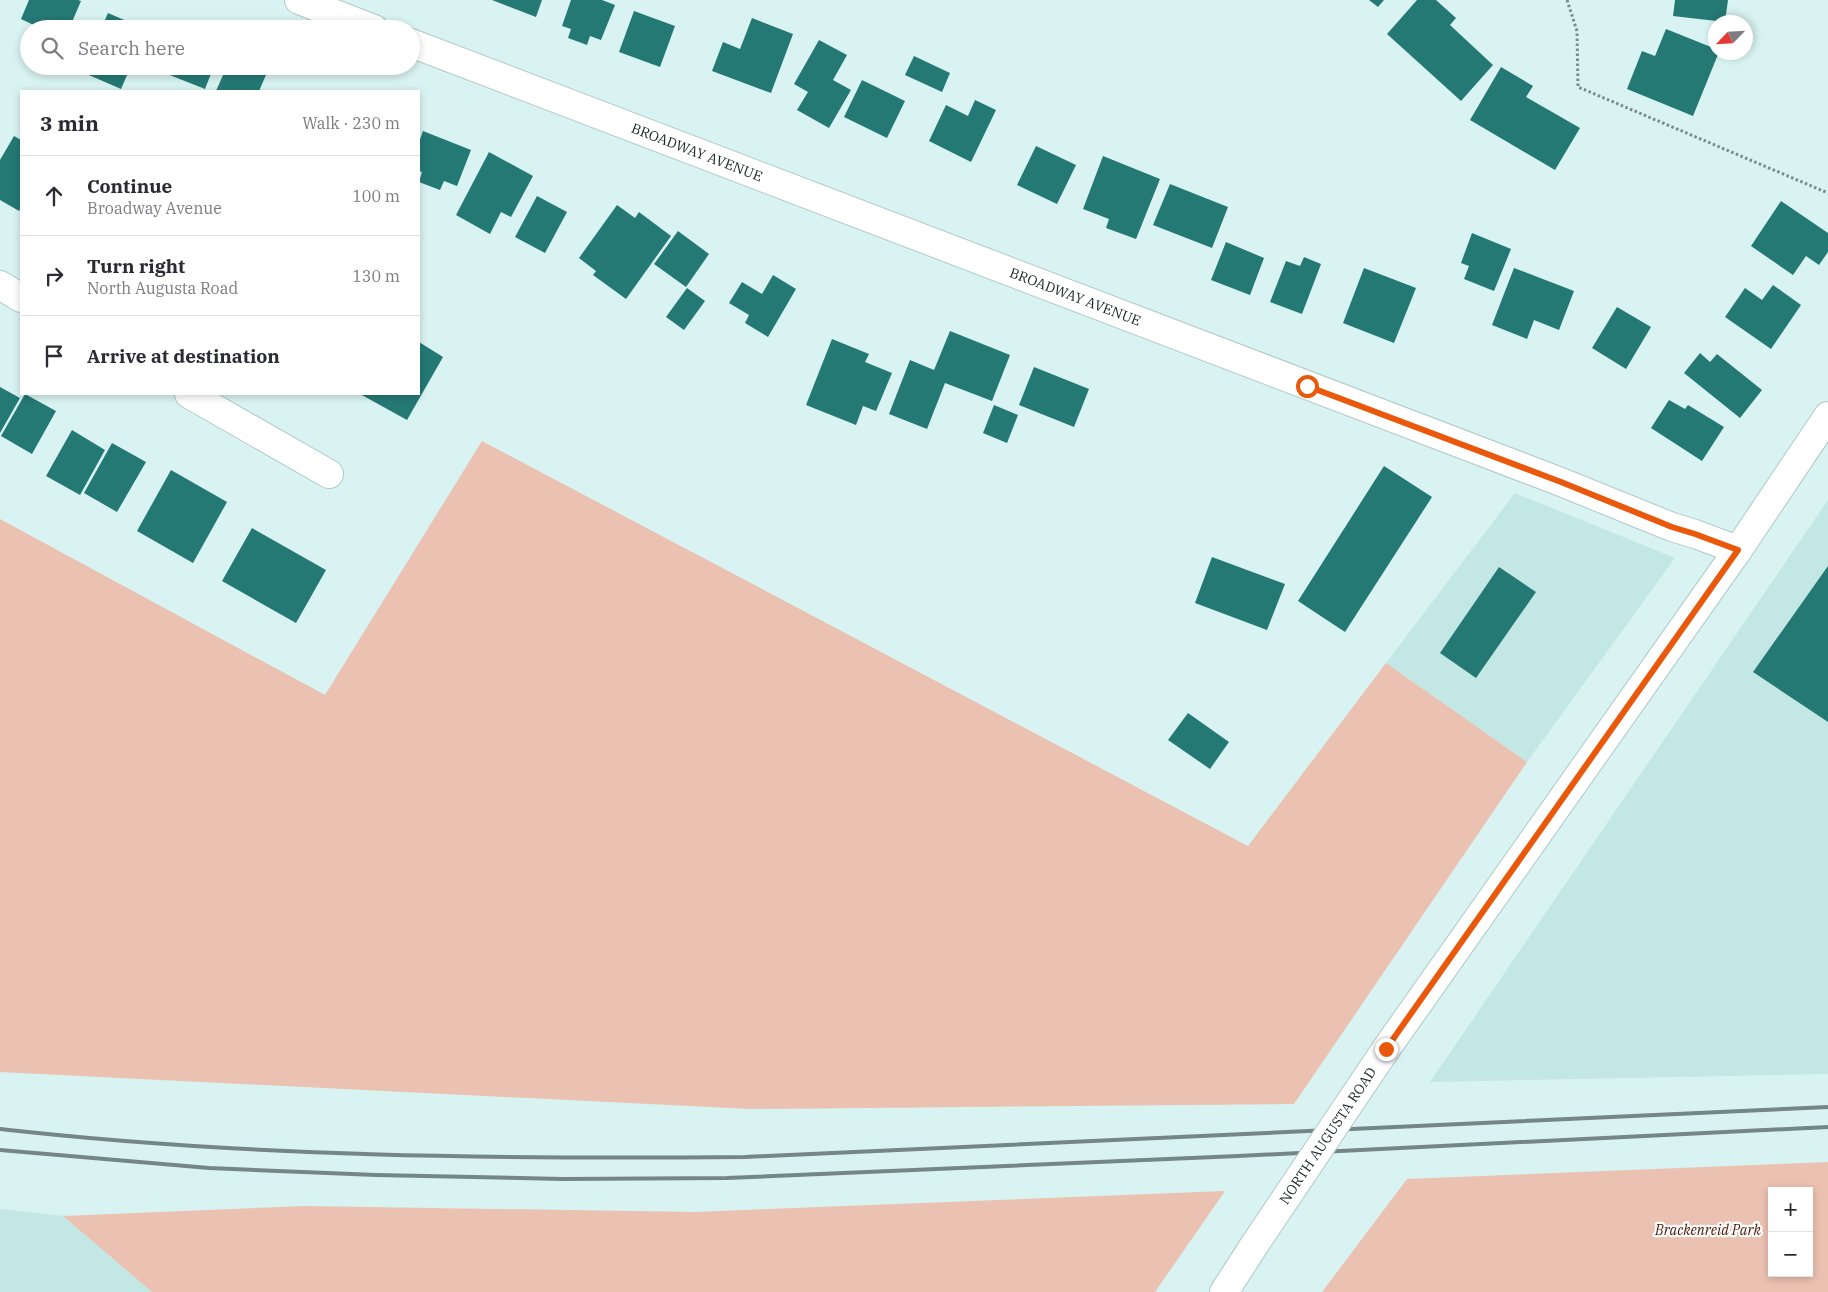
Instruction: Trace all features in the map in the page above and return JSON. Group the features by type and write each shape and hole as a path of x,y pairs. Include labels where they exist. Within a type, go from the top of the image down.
{"street":[{"path":"299,0 351,20"},
{"name":"BROADWAY AVENUE","path":"420,46 1561,482 1672,527 1738,550"},
{"path":"0,285 20,297"},
{"path":"191,395 329,474"},
{"name":"NORTH AUGUSTA ROAD","path":"1224,1292 1386,1049 1738,550 1828,416"}],"path":[{"path":"1567,0 1578,31 1578,87 1828,193"}],"shaded area":[{"path":"1515,493 1675,558 1527,762 1386,663"},
{"path":"1828,500 1828,1074 1430,1082"},
{"path":"0,1209 63,1216 152,1292 0,1292"}],"green space":[{"path":"482,441 1248,846 1386,663 1527,762 1294,1104 750,1109 0,1072 0,519 325,695"},
{"name":"Brackenreid Park","path":"1828,1162 1828,1292 1322,1292 1407,1179"},
{"path":"1225,1191 1155,1292 152,1292 63,1216 305,1206 695,1212"}],"building":[{"path":"29,0 81,1 73,20 21,19"},
{"path":"492,0 542,0 536,17"},
{"path":"571,0 602,0 615,5 601,40 590,36 587,45 568,38 571,29 562,26"},
{"path":"1369,0 1384,0 1378,7"},
{"path":"1417,0 1436,0 1456,18 1450,25 1493,65 1461,101 1387,34"},
{"path":"1675,0 1728,0 1726,15 1708,15 1708,20 1673,16"},
{"path":"634,11 675,26 660,67 619,52"},
{"path":"108,13 124,20 105,20"},
{"path":"752,18 793,34 771,93 712,71 723,42 740,49"},
{"path":"1666,29 1708,46 1708,60 1716,60 1693,116 1627,89 1642,51 1655,56"},
{"path":"819,40 847,55 833,80 851,90 829,128 797,110 808,92 794,84"},
{"path":"914,56 950,73 942,92 905,75"},
{"path":"1501,67 1533,86 1526,97 1580,128 1555,170 1470,120"},
{"path":"89,75 127,75 121,89"},
{"path":"170,75 210,75 205,89"},
{"path":"223,75 266,75 259,90 216,90"},
{"path":"862,80 905,101 887,138 844,117"},
{"path":"975,100 996,110 971,162 929,141 946,105 968,116"},
{"path":"423,131 471,150 457,186 444,181 440,190 420,182 422,172 420,171 420,139"},
{"path":"14,136 20,139 19,211 0,200 0,160"},
{"path":"1036,146 1076,165 1057,204 1017,185"},
{"path":"489,152 533,176 511,217 501,212 490,234 456,215"},
{"path":"1103,156 1160,179 1136,239 1106,228 1109,219 1083,209"},
{"path":"1170,184 1228,207 1212,248 1153,225"},
{"path":"537,196 567,212 545,253 515,237"},
{"path":"1781,201 1828,233 1828,252 1819,265 1806,256 1793,275 1751,246"},
{"path":"617,205 635,218 639,212 671,236 626,299 593,275 596,271 579,258"},
{"path":"678,231 709,254 686,287 654,264"},
{"path":"1472,233 1511,249 1494,291 1464,279 1469,266 1461,263"},
{"path":"1226,242 1264,258 1250,295 1211,280"},
{"path":"1304,257 1321,264 1302,314 1270,302 1286,261 1300,266"},
{"path":"1364,268 1416,288 1394,343 1343,323"},
{"path":"1514,268 1574,291 1559,330 1534,320 1527,339 1492,325"},
{"path":"773,275 796,289 768,337 745,323 749,315 729,303 742,282 762,294"},
{"path":"1773,285 1801,305 1771,349 1725,317 1745,288 1762,300"},
{"path":"687,288 705,301 684,330 666,317"},
{"path":"1617,307 1651,327 1626,369 1592,348"},
{"path":"950,331 1010,355 992,401 945,383 927,429 889,414 910,360 934,370"},
{"path":"832,339 869,354 865,362 892,373 876,411 863,406 856,425 806,405"},
{"path":"420,343 443,357 407,420 362,395 420,395"},
{"path":"1700,353 1710,362 1717,354 1762,390 1740,418 1684,373"},
{"path":"1034,367 1089,389 1074,427 1019,405"},
{"path":"0,387 20,398 0,433"},
{"path":"24,395 56,411 32,454 1,436"},
{"path":"1669,400 1685,409 1688,405 1724,427 1702,461 1651,428"},
{"path":"994,405 1018,415 1007,443 983,433"},
{"path":"72,430 105,450 80,495 46,476"},
{"path":"112,443 146,462 117,512 84,493"},
{"path":"1384,466 1432,497 1345,632 1298,601"},
{"path":"171,470 227,502 193,563 137,531"},
{"path":"252,528 326,570 296,623 222,581"},
{"path":"1212,557 1285,584 1267,630 1195,603"},
{"path":"1828,566 1828,722 1753,672"},
{"path":"1499,567 1536,592 1476,678 1440,653"},
{"path":"1188,713 1229,742 1210,769 1168,740"}],"railway":[{"path":"0,1129 93,1138 279,1151 465,1156 745,1157 1828,1107"},
{"path":"0,1150 209,1168 376,1175 563,1179 727,1178 1238,1156 1828,1127"}],"route":[{"path":"1307,386 1561,482 1672,527 1738,550 1386,1049"}]}
